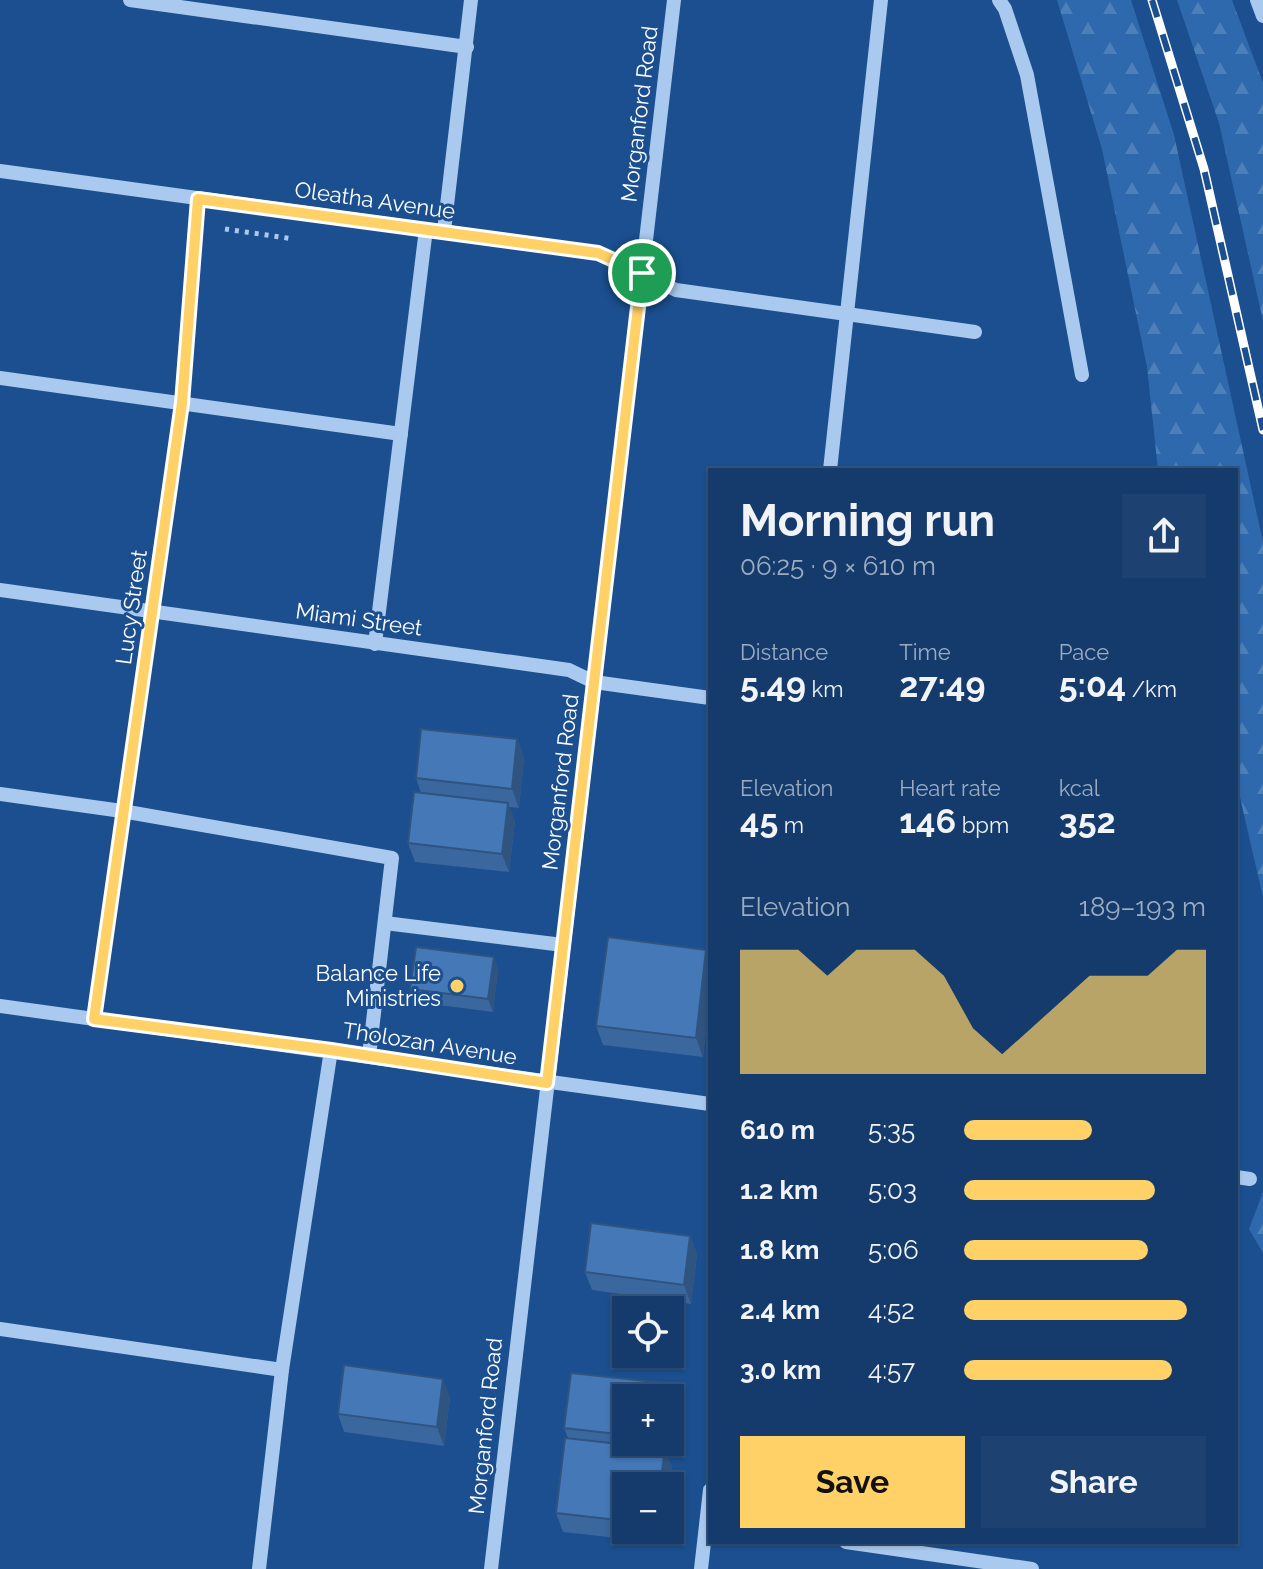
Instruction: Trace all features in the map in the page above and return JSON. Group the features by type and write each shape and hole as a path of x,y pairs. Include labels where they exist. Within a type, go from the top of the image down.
{"street":[{"path":"130,0 467,47"},
{"path":"444,231 471,0"},
{"name":"Morganford Road","path":"491,1569 674,0"},
{"path":"830,468 881,0"},
{"path":"999,0 1005,9 1027,75 1082,375"},
{"path":"1257,0 1263,16"},
{"name":"Oleatha Avenue","path":"0,171 598,253 676,290 975,332"},
{"name":"Lucy Street","path":"94,1019 182,403 198,199"},
{"path":"375,644 426,229"},
{"path":"0,378 401,434"},
{"name":"Miami Street","path":"0,590 569,670 594,682 708,698"},
{"path":"0,794 122,811 392,858 369,1056"},
{"path":"385,923 563,945"},
{"name":"Tholozan Avenue","path":"0,1006 708,1104"},
{"path":"259,1569 282,1370 331,1050"},
{"path":"0,1329 282,1370"},
{"path":"701,1569 708,1523"},
{"path":"860,1544 1032,1569"}],"path":[{"path":"225,229 294,239"}],"green space":[{"path":"1057,0 1131,0 1174,135 1263,542 1263,897 1238,789 1238,468 1158,468 1147,367 1102,149"},
{"path":"1177,0 1232,0 1263,83 1263,321 1219,123"},
{"path":"1263,1192 1263,1253 1249,1229"}],"building":[{"path":"421,729 517,739 512,789 416,778"},
{"path":"414,792 508,803 502,854 408,843"},
{"path":"608,937 706,950 696,1038 596,1026"},
{"name":"Balance Life Ministries","path":"416,947 494,957 488,999 410,989"},
{"path":"591,1223 690,1236 684,1285 585,1272"},
{"path":"344,1365 443,1379 437,1427 338,1414"},
{"path":"571,1373 664,1383 612,1384 612,1433 564,1428"},
{"path":"565,1438 612,1443 612,1456 664,1456 662,1472 612,1472 612,1519 556,1513"}],"railway":[{"path":"1152,0 1204,169 1263,430"}],"place":[{"name":"Balance Life Ministries","path":"457,986"}],"route":[{"path":"198,199 598,253 642,273 547,1083 331,1050 94,1019 182,403 198,199"}]}
